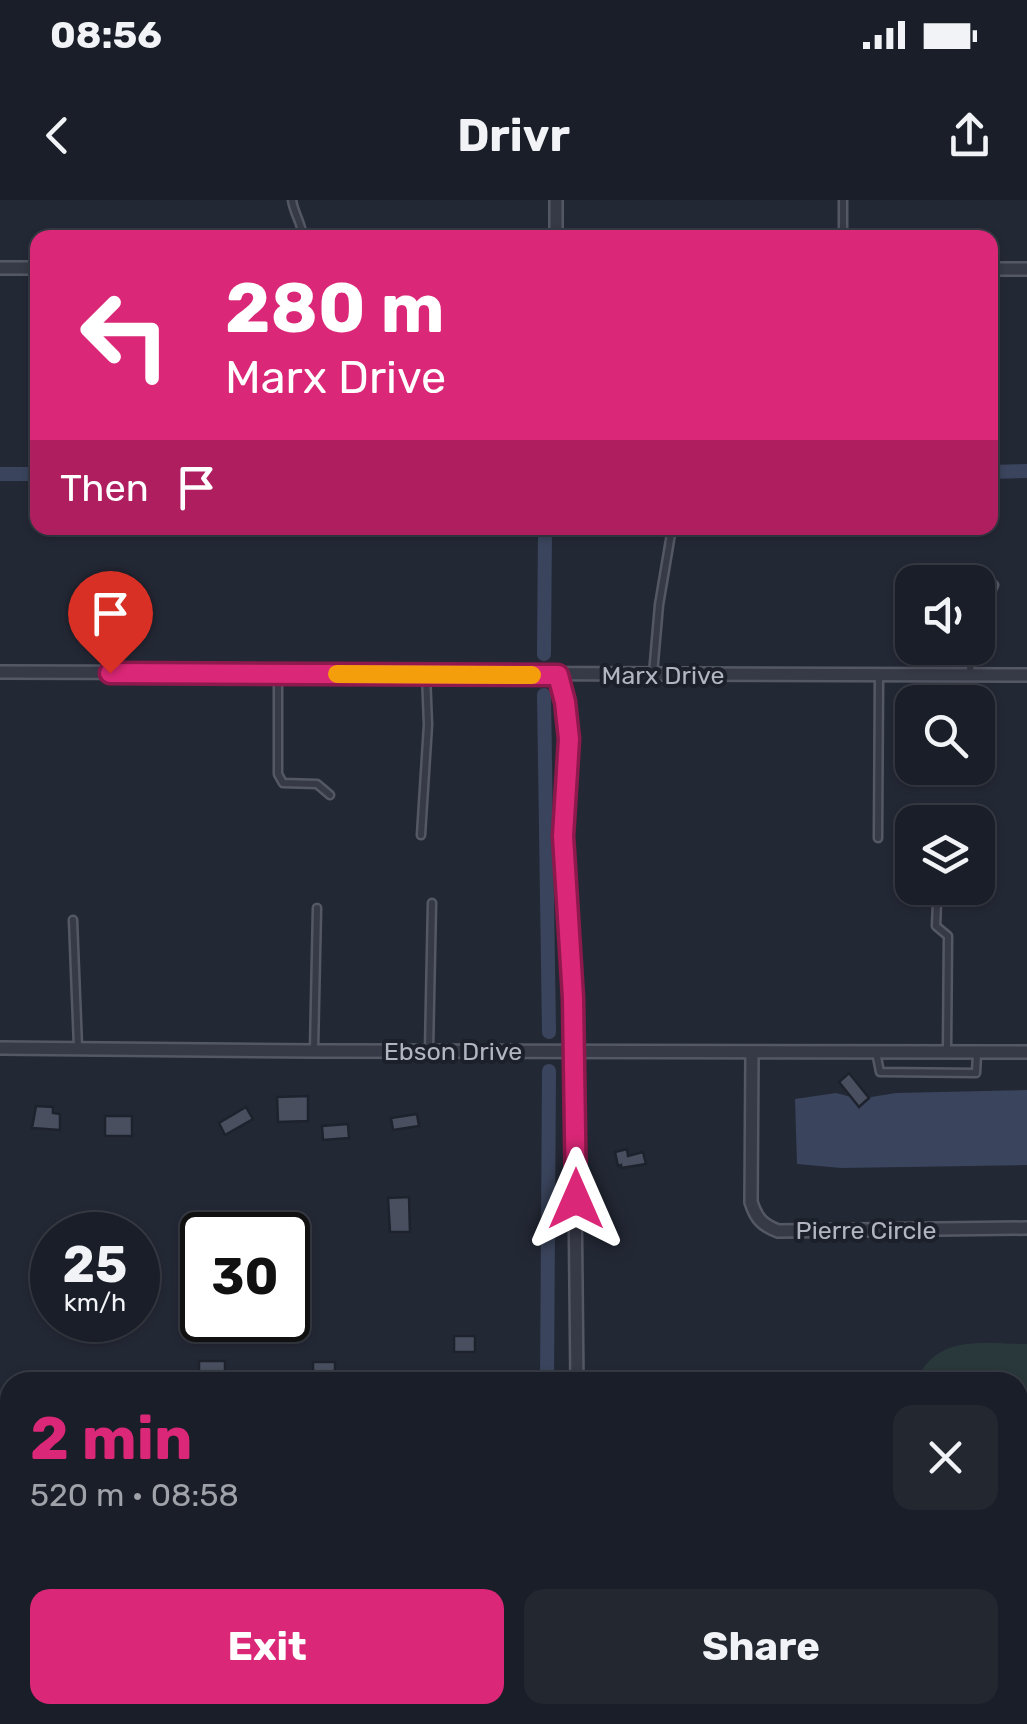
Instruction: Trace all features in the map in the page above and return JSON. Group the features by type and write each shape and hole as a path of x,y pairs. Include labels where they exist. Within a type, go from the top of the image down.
{"street":[{"path":"556,200 556,230"},
{"path":"0,268 30,268"},
{"path":"998,270 1027,270"},
{"name":"Marx Drive","path":"0,672 1027,676"},
{"path":"558,675 569,739 563,836 574,1052 577,1372"},
{"name":"Ebson Drive","path":"0,1048 1027,1052"},
{"name":"Pierre Circle","path":"752,1052 751,1202 755,1215 765,1226 778,1231 1027,1228"}],"lane":[{"path":"292,200 302,230"},
{"path":"843,230 844,200"},
{"path":"653,675 670,535"},
{"path":"968,675 970,665"},
{"path":"278,674 278,774 283,783 317,784 330,795"},
{"path":"422,835 428,724 426,674"},
{"path":"878,838 879,675"},
{"path":"428,1051 432,903"},
{"path":"937,905 936,926 948,936 947,1052"},
{"path":"314,1051 317,908"},
{"path":"73,920 78,1049"},
{"path":"876,1052 880,1072 976,1073 977,1052"}],"shaded area":[{"path":"978,1343 1027,1344 1027,1372 922,1372 948,1348"}],"water":[{"path":"1027,1090 1027,1165 841,1168 797,1164 795,1099 836,1093 859,1099 896,1093"}],"building":[{"path":"849,1073 869,1098 859,1107 839,1082"},
{"path":"308,1096 308,1121 278,1122 277,1097"},
{"path":"36,1106 53,1107 53,1113 60,1114 60,1130 32,1128"},
{"path":"246,1107 253,1119 225,1135 219,1123"},
{"path":"417,1114 419,1126 393,1130 391,1118"},
{"path":"105,1116 132,1116 132,1136 105,1136"},
{"path":"348,1124 349,1138 323,1140 322,1126"},
{"path":"627,1149 628,1156 643,1152 646,1164 618,1166 615,1152"},
{"path":"409,1197 410,1232 390,1232 388,1198"},
{"path":"454,1336 475,1336 475,1352 454,1352"},
{"path":"199,1361 225,1361 225,1372 199,1372"},
{"path":"313,1362 335,1362 335,1372 313,1372"}],"waterway":[{"path":"998,472 1027,471"},
{"path":"0,474 30,474"},
{"path":"544,654 545,535"},
{"path":"544,695 549,1032"},
{"path":"547,1372 549,1071"}],"slow traffic":[{"path":"337,674 532,675"}],"route":[{"path":"110,673 558,675 569,739 563,836 573,998 576,1199"}]}
